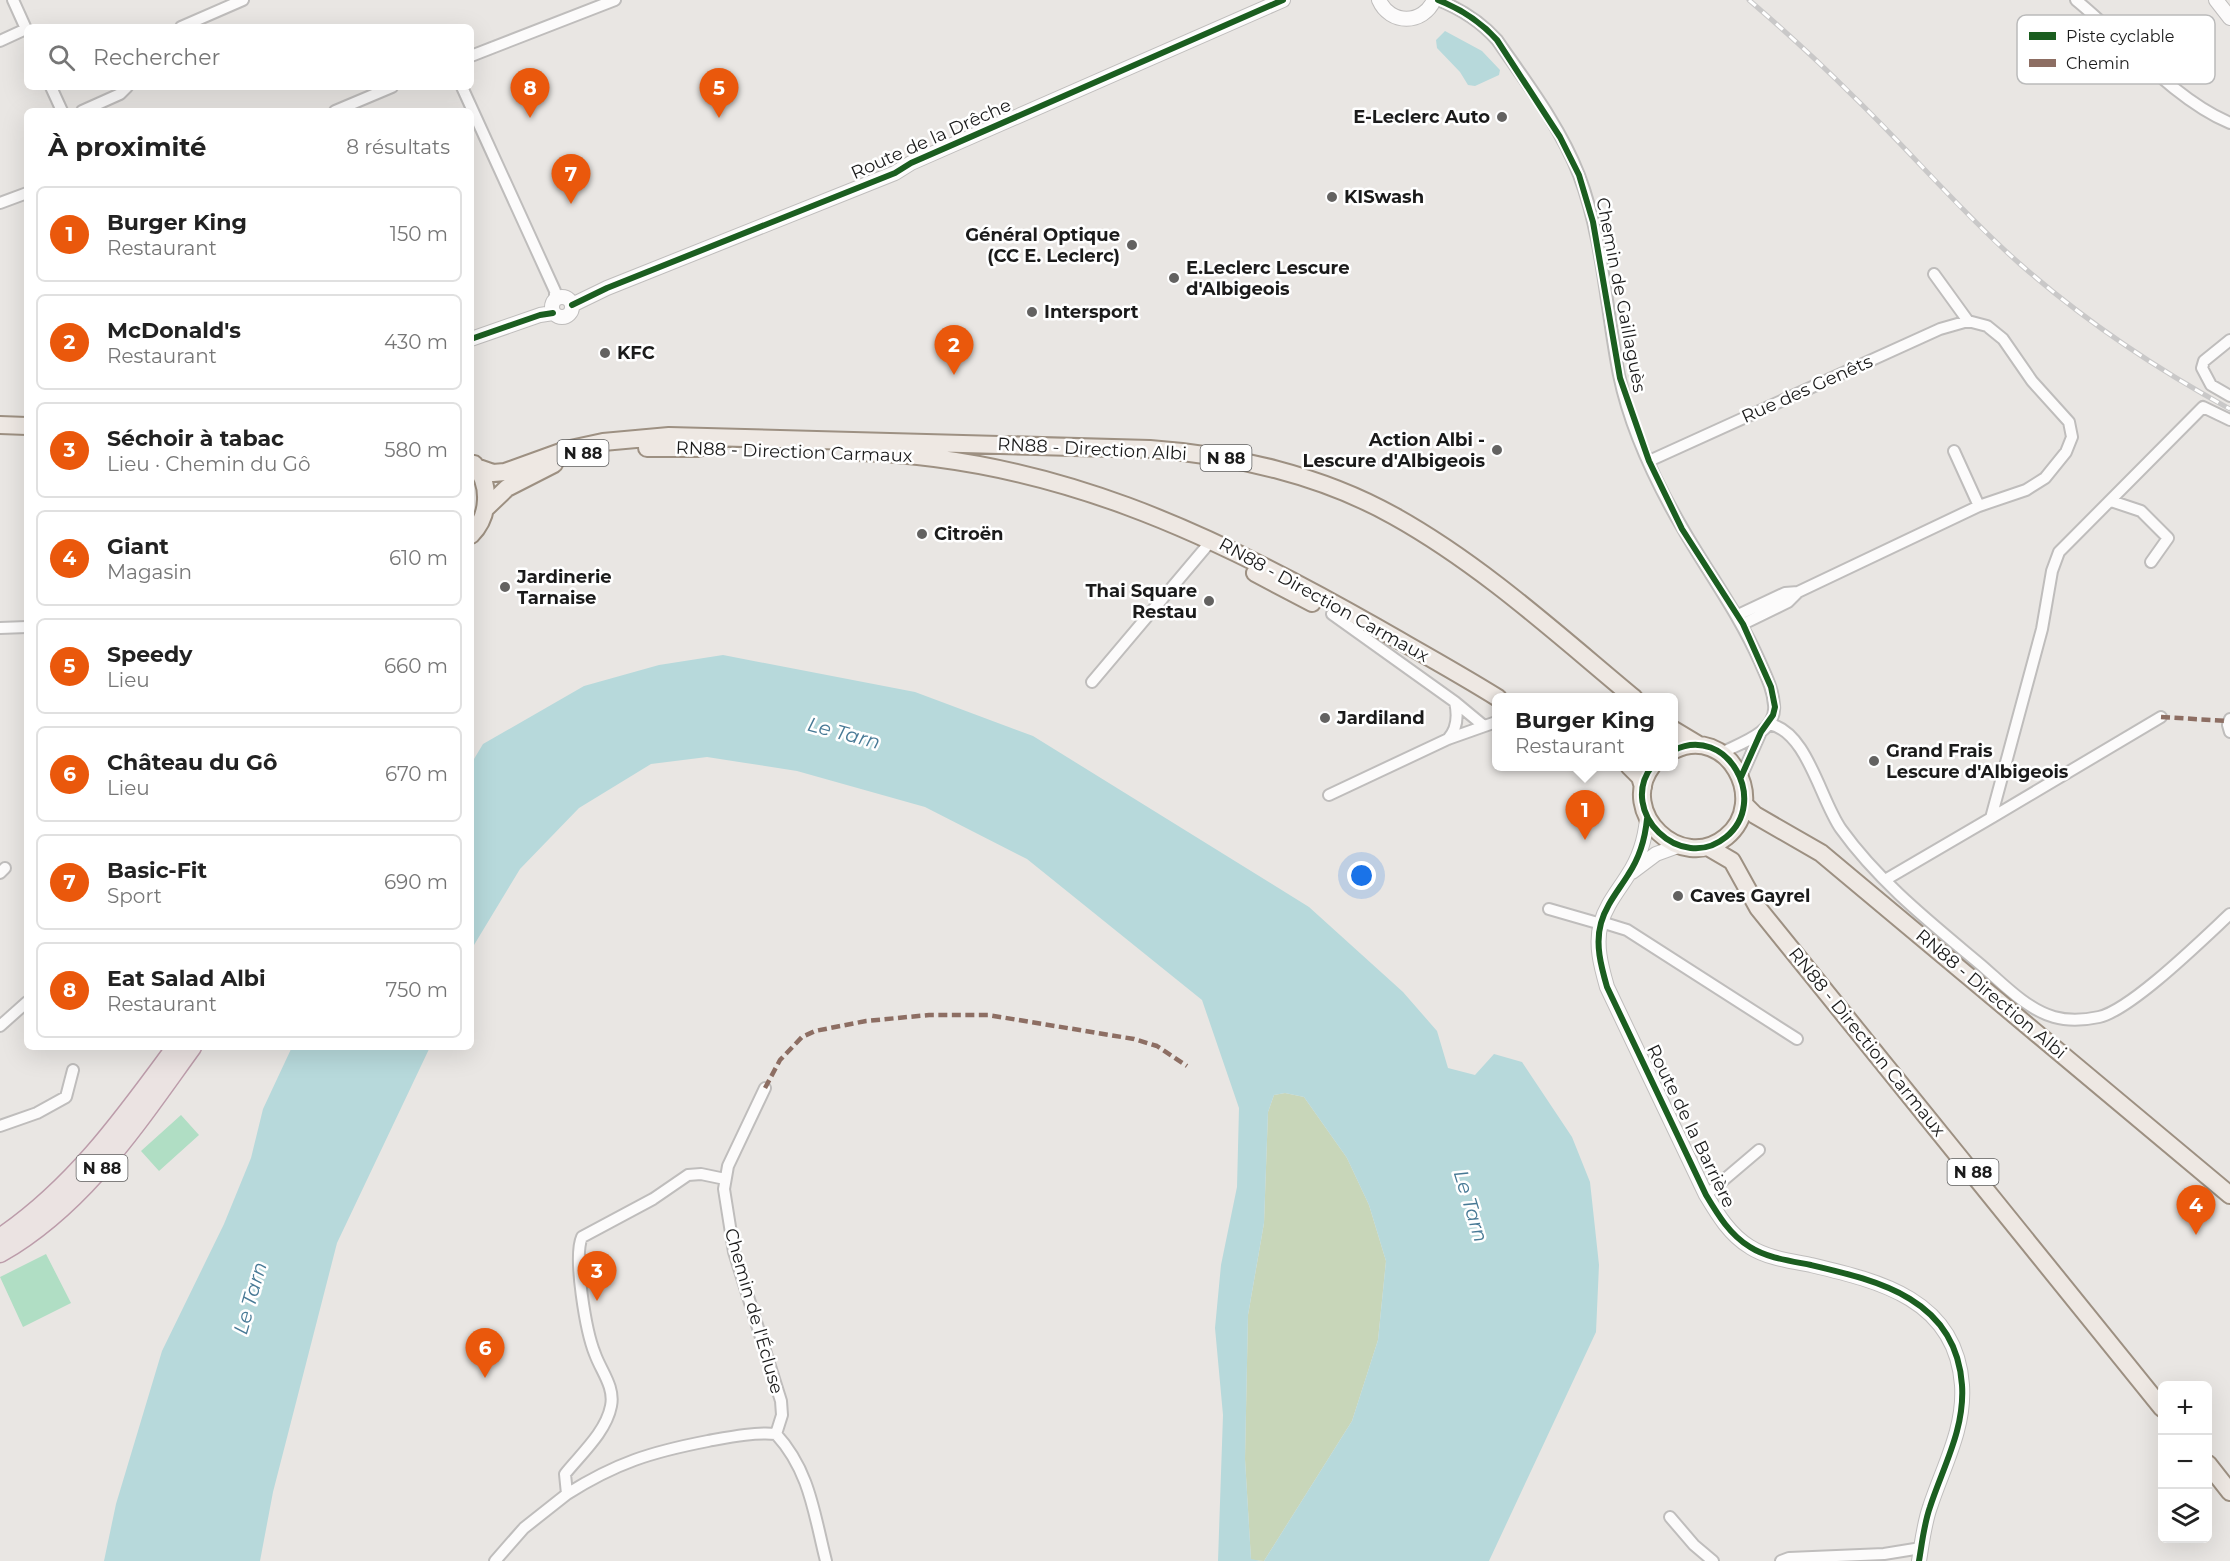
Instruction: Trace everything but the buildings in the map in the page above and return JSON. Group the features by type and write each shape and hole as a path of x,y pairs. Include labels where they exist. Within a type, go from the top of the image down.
{"highway":[{"name":"N 88","path":"0,1238 49,1200 94,1156 174,1050"},
{"name":"N 88","path":"0,1253 35,1230 90,1181 190,1050"}],"main road":[{"path":"0,425 24,426"},
{"name":"RN88 - Direction Albi","path":"474,464 492,473 505,472 566,450 603,442 669,436 1150,449 1222,457 1279,471 1360,500 1440,543 1486,576 1628,693"},
{"name":"RN88 - Direction Carmaux","path":"485,509 507,488 540,470 585,453 608,448 904,454 1010,472 1117,501 1174,523 1293,579 1492,695"},
{"path":"867,452 1034,487 1078,499 1181,535 1332,614 1492,706"},
{"path":"474,464 483,480 485,509 482,520 474,531"},
{"path":"1650,771 1643,787 1642,803 1647,819 1660,836 1678,846 1693,849 1708,847 1726,838 1738,823 1745,805 1741,777 1733,763 1721,753 1699,745 1678,732"},
{"path":"1678,749 1699,745"},
{"path":"1634,771 1640,777 1643,787"},
{"name":"RN88 - Direction Albi","path":"1745,805 1755,815 1821,853 2230,1195"},
{"name":"RN88 - Direction Carmaux","path":"1708,847 1732,861 1758,908 2158,1402"},
{"path":"2212,1469 2230,1492"}],"street":[{"path":"13,0 24,24"},
{"path":"188,24 243,0"},
{"path":"474,55 615,0"},
{"name":"Route de la Drêche","path":"571,303 895,173 911,163 1283,0"},
{"path":"1379,0 1389,13 1405,19 1421,16 1436,0"},
{"name":"Chemin de Gaillaguès","path":"1436,0 1465,12 1485,26 1497,40 1560,137 1575,166 1593,222 1620,378 1649,461 1682,529 1740,620 1772,687 1775,707 1741,777"},
{"path":"2076,0 2093,15"},
{"path":"2216,0 2230,18"},
{"path":"0,41 24,31"},
{"path":"2171,84 2206,110 2230,123"},
{"path":"52,90 61,108"},
{"path":"89,108 124,90"},
{"path":"342,108 385,90"},
{"path":"463,90 472,108"},
{"path":"474,113 555,291 555,298 551,305 553,313"},
{"path":"0,202 24,195"},
{"path":"1740,620 1788,602 1798,592 1979,507 2026,490 2045,478 2066,452 2072,430 2069,422 2032,381 2003,339 1987,326 1968,321 1934,274"},
{"path":"474,338 540,315 553,313 565,316 570,312 571,303 563,297 555,298"},
{"name":"Rue des Genêts","path":"1649,461 1940,329 1968,321"},
{"path":"2230,340 2204,361 2202,368 2211,385 2230,396"},
{"path":"1991,818 2042,629 2052,571 2059,552 2203,407 2230,420"},
{"path":"1954,452 1979,507"},
{"path":"2111,501 2141,511 2168,538 2151,562"},
{"path":"1092,682 1206,547"},
{"path":"1332,614 1455,702 1484,726"},
{"path":"0,628 24,627"},
{"path":"1448,738 1454,733 1458,714 1455,702"},
{"path":"1884,880 2161,717"},
{"path":"2230,719 2228,725 2230,732"},
{"path":"1329,795 1448,738 1492,724"},
{"path":"1721,753 1765,728 1776,725 1796,739 1841,829 1884,880 2031,1006 2053,1017 2073,1020 2101,1017 2132,1001 2230,914"},
{"name":"Route de la Barrière","path":"1647,819 1644,844 1628,875 1616,891 1601,923 1600,961 1607,987 1706,1195 1720,1219 1751,1248 1783,1259 1871,1279 1901,1292 1939,1324 1952,1343 1962,1384 1961,1413 1955,1443 1929,1509 1920,1555"},
{"name":"Route de la Barrière","path":"1628,875 1656,854 1678,846"},
{"path":"1550,909 1627,930 1797,1039"},
{"path":"1,1022 24,1004"},
{"path":"0,1126 37,1113 66,1097 74,1070"},
{"name":"Chemin de l'Écluse","path":"765,1088 728,1166 724,1197 734,1252 781,1401 782,1415 776,1434"},
{"path":"1706,1195 1759,1150"},
{"path":"567,1494 565,1474 606,1421 612,1400 609,1385 592,1347 584,1308 577,1252 582,1237 653,1199 688,1176 701,1174 725,1179"},
{"path":"495,1561 524,1528 567,1494 607,1470 643,1455 725,1438 776,1434 794,1454 802,1470 826,1561"},
{"path":"2212,1461 2230,1480"},
{"path":"1670,1517 1713,1561"},
{"path":"1782,1561 1789,1558 1884,1554 1920,1555"}],"green space":[{"path":"1285,1093 1304,1097 1347,1158 1369,1205 1386,1261 1378,1340 1352,1421 1264,1561 1251,1560 1245,1459 1248,1315 1264,1223 1268,1112 1274,1095"},
{"path":"181,1115 199,1135 159,1171 141,1151"},
{"path":"46,1254 71,1303 23,1327 0,1277"}],"water":[{"path":"1445,31 1482,51 1500,70 1499,75 1475,86 1468,85 1460,72 1437,48 1436,40"},
{"name":"Le Tarn","path":"723,655 915,692 1033,736 1309,907 1403,992 1437,1031 1448,1068 1475,1075 1494,1054 1522,1062 1572,1137 1590,1182 1599,1265 1596,1332 1489,1561 1264,1561 1352,1421 1378,1340 1386,1261 1369,1205 1347,1158 1304,1097 1285,1093 1274,1095 1268,1112 1264,1223 1248,1315 1245,1459 1251,1559 1261,1561 1218,1561 1223,1415 1215,1328 1221,1265 1237,1187 1239,1108 1202,1000 1027,859 925,807 797,771 707,757 651,764 579,808 520,869 474,945 474,759 483,744 584,686 659,665"},
{"name":"Le Tarn","path":"291,1050 429,1050 337,1243 273,1492 260,1561 104,1561 116,1504 162,1351 224,1224 251,1158 263,1109"}],"railway":[{"path":"1749,0 1841,84 1977,224 2020,264 2070,305 2121,342 2230,409"}],"marked path":[{"path":"2161,717 2228,721"},
{"path":"765,1088 780,1060 802,1037 815,1031 866,1021 929,1015 988,1015 1134,1039 1157,1046 1187,1066"}],"cycle path":[{"path":"572,305 607,288 895,173 911,163 1283,0"},
{"path":"1438,0 1470,16 1497,40 1560,137 1579,175 1593,222 1620,378 1649,461 1682,529 1743,624 1771,687 1775,707 1773,715 1761,732 1741,777"},
{"path":"474,338 540,315 553,313"},
{"path":"1650,771 1643,784 1642,802 1648,818 1659,833 1674,843 1691,848 1708,846 1726,837 1739,822 1744,805 1743,787 1736,770 1725,757 1711,748 1693,745 1678,749"},
{"path":"1647,819 1636,862 1603,916 1599,931 1600,955 1607,987 1706,1195 1730,1231 1757,1251 1779,1259 1862,1278 1910,1299 1930,1313 1945,1332 1957,1356 1962,1385 1960,1417 1952,1448 1928,1513 1919,1561"}],"place":[{"name":"E-Leclerc Auto","path":"1502,117"},
{"name":"Eat Salad Albi","path":"530,118"},
{"name":"Speedy","path":"719,118"},
{"name":"KISwash","path":"1332,197"},
{"name":"Basic-Fit","path":"571,204"},
{"name":"Général Optique (CC E. Leclerc)","path":"1132,245"},
{"name":"E.Leclerc Lescure d'Albigeois","path":"1174,278"},
{"name":"Intersport","path":"1032,312"},
{"name":"KFC","path":"605,353"},
{"name":"McDonald's","path":"954,375"},
{"name":"Action Albi - Lescure d'Albigeois","path":"1497,450"},
{"name":"Citroën","path":"922,534"},
{"name":"Jardinerie Tarnaise","path":"505,587"},
{"name":"Thai Square Restau","path":"1209,601"},
{"name":"Jardiland","path":"1325,718"},
{"name":"Grand Frais Lescure d'Albigeois","path":"1874,761"},
{"name":"Burger King","path":"1585,840"},
{"name":"Caves Gayrel","path":"1678,896"},
{"name":"Giant","path":"2196,1235"},
{"name":"Séchoir à tabac","path":"597,1301"},
{"name":"Château du Gô","path":"485,1378"}]}
